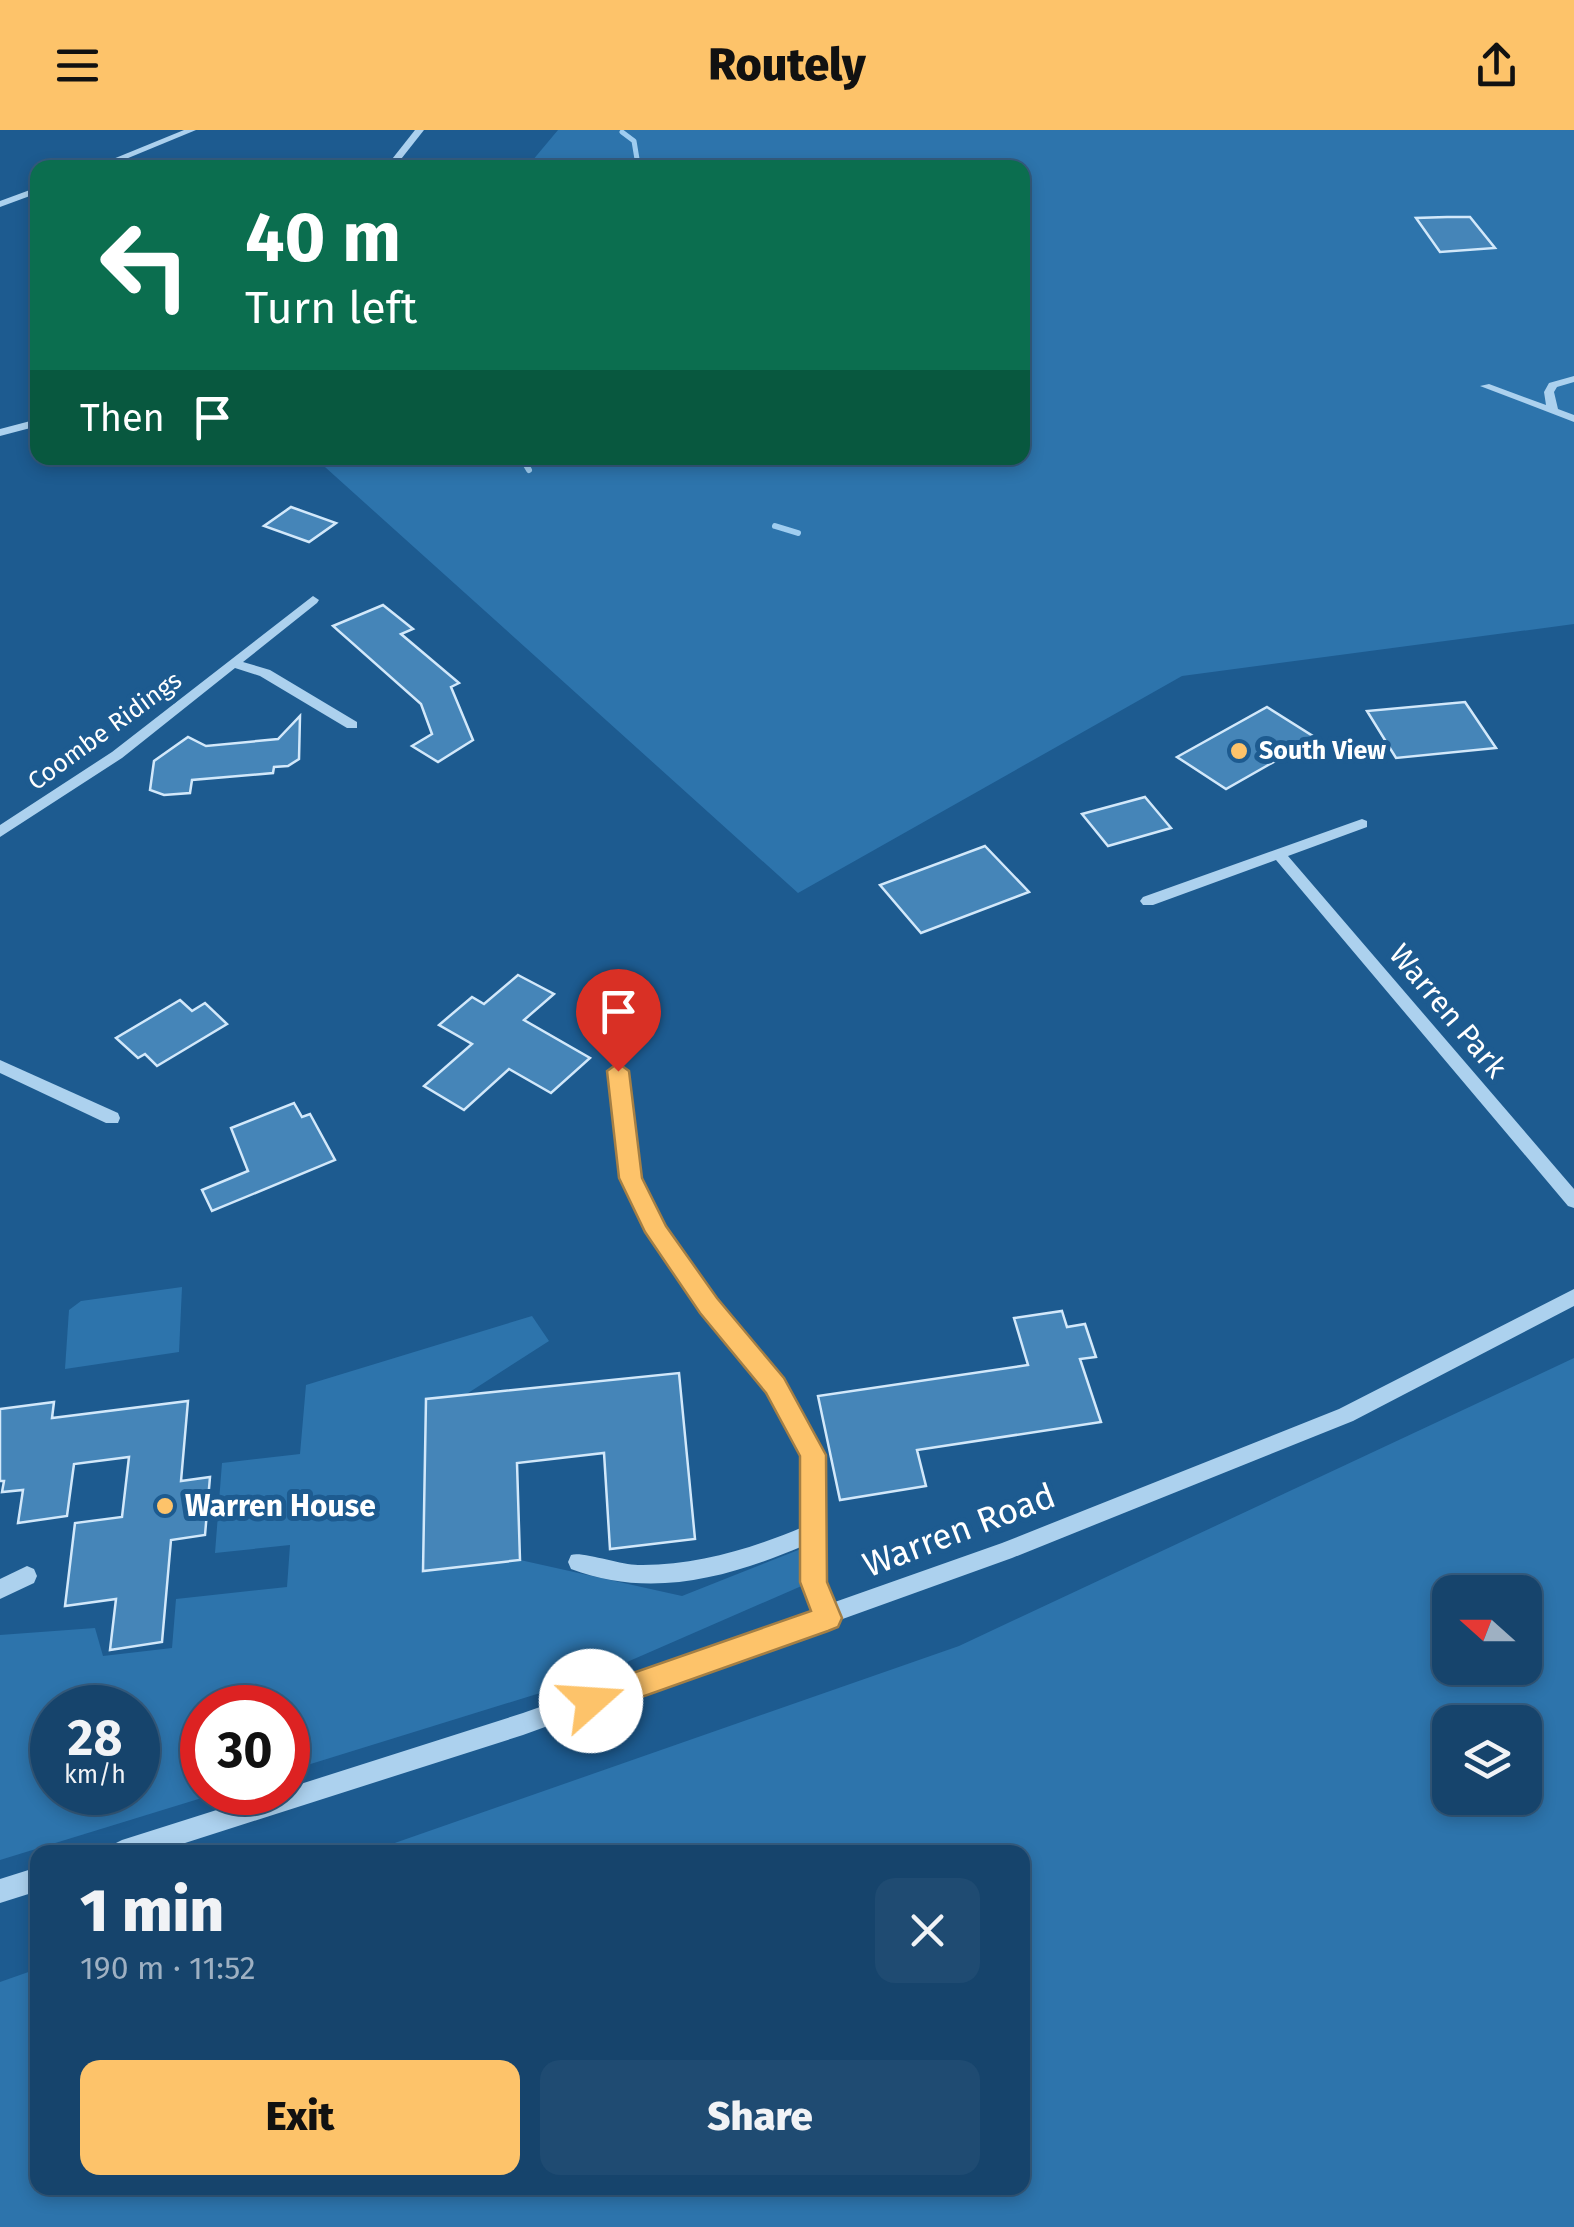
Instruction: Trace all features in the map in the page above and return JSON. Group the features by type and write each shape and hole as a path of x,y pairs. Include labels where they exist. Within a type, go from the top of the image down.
{"street":[{"path":"115,160 192,130"},
{"path":"396,160 420,130"},
{"path":"0,204 30,193"},
{"path":"1554,411 1548,392 1553,385 1574,378"},
{"path":"1484,386 1574,419"},
{"path":"0,434 30,425"},
{"name":"Coombe Ridings","path":"0,832 117,755 313,600"},
{"path":"234,663 265,673 352,725"},
{"path":"1148,901 1362,824"},
{"name":"Warren Park","path":"1280,856 1574,1201"},
{"path":"0,1066 112,1118"},
{"path":"618,1071 630,1178 657,1232 708,1306 775,1386 813,1455 813,1582 828,1618"},
{"name":"Warren Road","path":"144,1845 506,1730 828,1618 1346,1415 1574,1297"},
{"path":"578,1562 630,1576 698,1568 768,1553 816,1531"},
{"path":"0,1589 26,1576"},
{"path":"0,1891 30,1882"}],"shaded area":[{"path":"558,130 1574,130 1574,624 1182,676 798,893 323,465 1030,465 1030,160 533,160"},
{"path":"182,1287 179,1352 65,1369 69,1310 81,1301"},
{"path":"532,1316 549,1341 465,1395 426,1400 423,1571 520,1560 682,1596 816,1543 813,1581 595,1676 310,1764 310,1685 180,1685 180,1805 160,1811 160,1685 30,1685 30,1815 146,1815 49,1845 30,1845 30,1851 0,1860 0,1635 95,1628 103,1656 172,1648 176,1599 287,1587 290,1545 215,1553 222,1463 300,1454 306,1385"},
{"path":"1574,1358 1574,2227 0,2227 0,1982 30,1971 30,2195 1030,2195 1030,1845 389,1845 959,1646"}],"building":[{"path":"1470,217 1495,248 1440,252 1416,218"},
{"path":"291,507 336,523 309,542 264,526"},
{"path":"383,605 413,629 401,634 459,683 451,687 473,740 438,762 412,746 432,734 421,704 333,626"},
{"path":"1465,702 1496,748 1396,758 1367,711"},
{"name":"South View","path":"1267,707 1316,738 1226,789 1177,757"},
{"path":"300,716 299,759 288,766 274,767 273,773 192,780 190,793 164,795 150,790 154,761 188,737 206,746 278,739"},
{"path":"1145,797 1171,828 1108,846 1082,814"},
{"path":"985,846 1029,892 921,933 880,885"},
{"path":"518,975 554,994 524,1020 590,1058 551,1093 509,1069 464,1110 424,1086 472,1044 439,1025 472,997 484,1004"},
{"path":"180,1000 192,1011 205,1003 227,1024 157,1066 145,1054 138,1058 116,1038"},
{"path":"294,1103 302,1117 310,1114 335,1160 212,1211 202,1190 248,1171 231,1128"},
{"path":"1062,1311 1067,1327 1085,1324 1096,1357 1080,1359 1101,1422 917,1450 926,1486 840,1500 818,1396 1028,1365 1014,1318"},
{"path":"679,1373 695,1539 610,1549 604,1453 517,1463 520,1560 423,1571 426,1399"},
{"name":"Warren House","path":"188,1401 181,1481 210,1477 205,1535 171,1540 162,1642 110,1650 116,1599 65,1606 75,1523 122,1517 129,1457 74,1464 67,1516 18,1523 23,1490 2,1492 4,1481 0,1481 0,1409 54,1402 52,1418"}],"waterway":[{"path":"622,132 634,141 638,160"},
{"path":"526,465 529,470"},
{"path":"775,526 798,533"}],"place":[{"name":"South View","path":"1239,751"},
{"name":"Warren House","path":"165,1506"}],"route":[{"path":"591,1701 828,1618 813,1582 813,1455 775,1386 708,1306 657,1232 630,1178 618,1071"}]}
